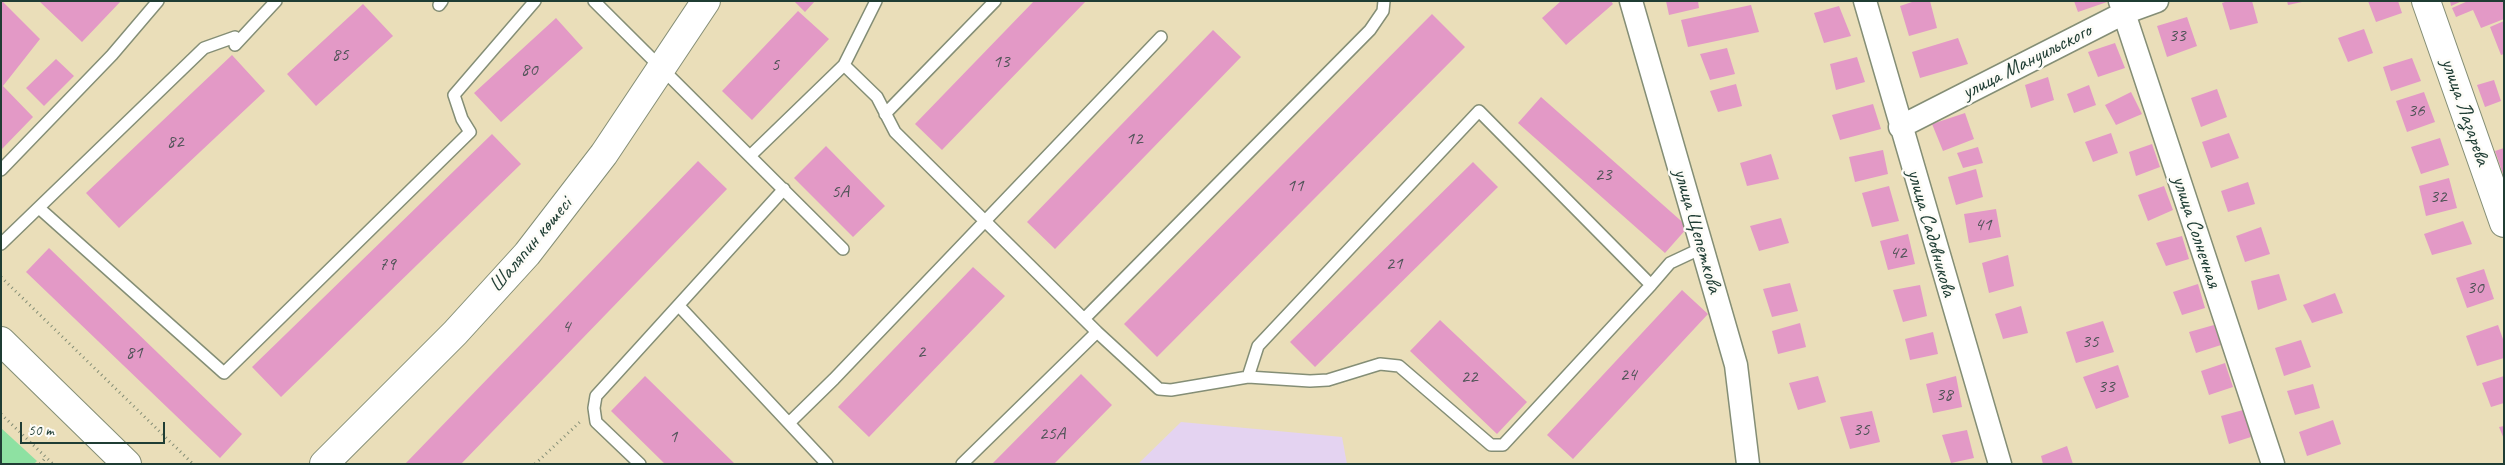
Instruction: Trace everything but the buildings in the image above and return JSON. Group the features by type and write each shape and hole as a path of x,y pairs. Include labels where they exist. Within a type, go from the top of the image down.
{"main road":[{"name":"Шаляпин көшесі","path":"324,464 455,333 527,254 604,154 663,69 706,1"},
{"name":"улица Лазарева","path":"2426,1 2504,223"},
{"path":"1,341 127,464"}],"street":[{"name":"улица Щепеткова","path":"1631,1 1736,365 1748,464"},
{"name":"улица Садовникова","path":"1865,1 1900,127 2000,464"},
{"name":"улица Мануильского","path":"1900,127 2122,7 2157,1"},
{"name":"улица Солнечная","path":"2122,7 2273,464"}],"lane":[{"path":"1,170 112,55 158,1"},
{"path":"1,244 204,48 235,37 235,45 276,1"},
{"path":"39,208 224,373 470,132 462,119 454,95 535,1"},
{"path":"594,1 751,155 843,249"},
{"path":"751,155 844,65 876,1"},
{"path":"885,114 995,1"},
{"path":"1084,319 1370,30 1383,11 1384,1"},
{"path":"789,423 834,380 1161,37"},
{"path":"844,65 877,97 896,132 1084,319 1158,389 1171,390 1248,377 1310,381 1328,380 1380,364 1399,366 1491,444 1502,446 1670,263 1702,248"},
{"path":"1248,377 1258,346 1479,111 1651,285"},
{"path":"640,464 596,422 594,408 596,396 784,189"},
{"path":"678,306 827,464"},
{"path":"962,464 1098,332"}],"path":[{"path":"1,277 193,464"},
{"path":"535,464 594,408"},
{"path":"1,414 52,464"},
{"path":"40,464 46,458"}],"shaded area":[{"path":"1181,422 1342,437 1347,464 1138,464"}],"green space":[{"path":"1,428 37,461 34,464 1,464"}]}
